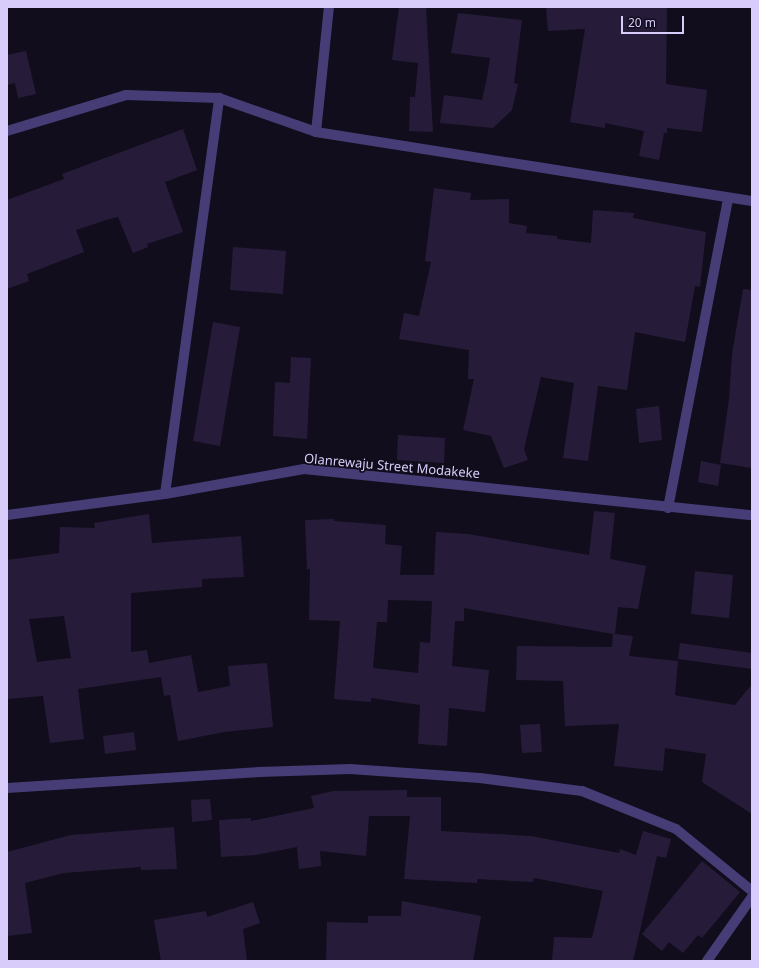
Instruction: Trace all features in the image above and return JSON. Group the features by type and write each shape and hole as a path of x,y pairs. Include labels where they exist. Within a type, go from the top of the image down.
{"street":[{"path":"316,132 329,7"},
{"path":"7,131 126,95 219,98 316,132 728,199 752,201"},
{"path":"165,494 219,98"},
{"path":"668,508 728,199"},
{"name":"Olanrewaju Street Modakeke","path":"7,515 165,494 304,469 668,508 752,515"},
{"path":"7,788 259,772 350,769 480,778 574,790 676,829 752,891"},
{"path":"708,961 752,897"}],"building":[{"path":"399,7 426,7 433,132 409,131 410,97 415,97 418,63 392,60"},
{"path":"546,7 667,7 666,84 707,90 702,132 667,128 667,133 664,133 659,160 639,156 644,131 605,123 605,128 570,122 585,29 548,31"},
{"path":"458,13 522,20 514,83 518,84 512,110 493,128 440,123 444,95 482,100 487,77 490,58 451,53"},
{"path":"26,51 36,94 18,98 15,83 7,85 7,55"},
{"path":"183,129 197,170 165,182 183,232 147,244 148,247 133,253 118,217 109,219 76,230 84,252 27,274 29,281 7,289 7,200 64,179 62,174"},
{"path":"434,188 471,193 470,200 509,199 509,223 527,226 526,233 557,236 557,239 591,243 593,210 634,213 633,218 706,232 700,287 695,286 685,342 635,332 627,390 598,386 588,461 563,458 574,383 541,377 524,449 528,460 504,468 491,436 463,430 474,379 468,379 469,350 399,339 404,313 419,316 431,262 425,261"},
{"path":"233,247 286,251 283,294 230,290"},
{"path":"743,289 752,290 752,468 720,463 729,399 732,354"},
{"path":"213,322 240,327 220,446 193,441"},
{"path":"291,357 311,358 307,439 273,436 275,382 290,383"},
{"path":"659,406 662,440 639,443 636,409"},
{"path":"398,435 445,438 444,463 397,460"},
{"path":"701,461 721,465 718,486 698,482"},
{"path":"594,511 615,513 610,559 646,566 638,609 618,607 615,634 633,636 629,656 678,661 675,695 735,705 752,684 752,814 702,782 706,754 665,748 663,771 614,766 619,724 565,726 563,681 516,680 517,646 612,647 613,634 464,608 464,621 455,621 452,666 489,670 485,712 449,708 447,746 418,744 420,705 371,698 371,702 334,699 340,621 309,620 310,569 307,569 305,520 334,519 334,521 386,525 385,544 402,546 400,575 434,575 436,532 468,534 589,555","holes":["388,600 432,601 430,643 420,642 418,673 373,668 377,622 387,622"]},
{"path":"149,514 152,543 241,536 244,577 202,579 202,587 131,593 131,652 147,650 149,663 191,655 198,692 230,686 228,666 267,663 273,727 224,732 178,741 170,695 164,696 161,677 78,689 84,739 50,743 43,696 7,699 7,560 59,553 60,527 95,528 94,523","holes":["64,616 71,658 37,662 29,619"]},
{"path":"695,571 733,575 729,618 691,614"},
{"path":"680,643 752,653 752,669 678,659"},
{"path":"540,724 542,752 522,753 520,725"},
{"path":"134,732 136,750 105,754 103,736"},
{"path":"407,790 407,797 441,797 441,831 531,836 619,853 620,849 636,855 643,831 671,839 666,858 657,856 633,961 552,961 554,937 592,938 603,891 534,878 533,882 477,879 477,883 404,879 410,816 369,816 366,856 320,851 321,866 299,869 297,847 256,855 221,857 219,820 251,818 251,821 314,808 311,796 333,791"},
{"path":"210,799 212,820 192,822 191,800"},
{"path":"174,827 177,869 141,870 141,867 64,873 25,883 32,933 7,936 7,852 71,835"},
{"path":"702,861 740,892 702,938 698,935 683,953 669,942 662,951 642,934"},
{"path":"402,901 481,916 473,961 326,961 327,922 368,923 368,916 401,916"},
{"path":"253,902 260,923 243,929 247,961 161,961 154,920 206,911 207,917"}]}
